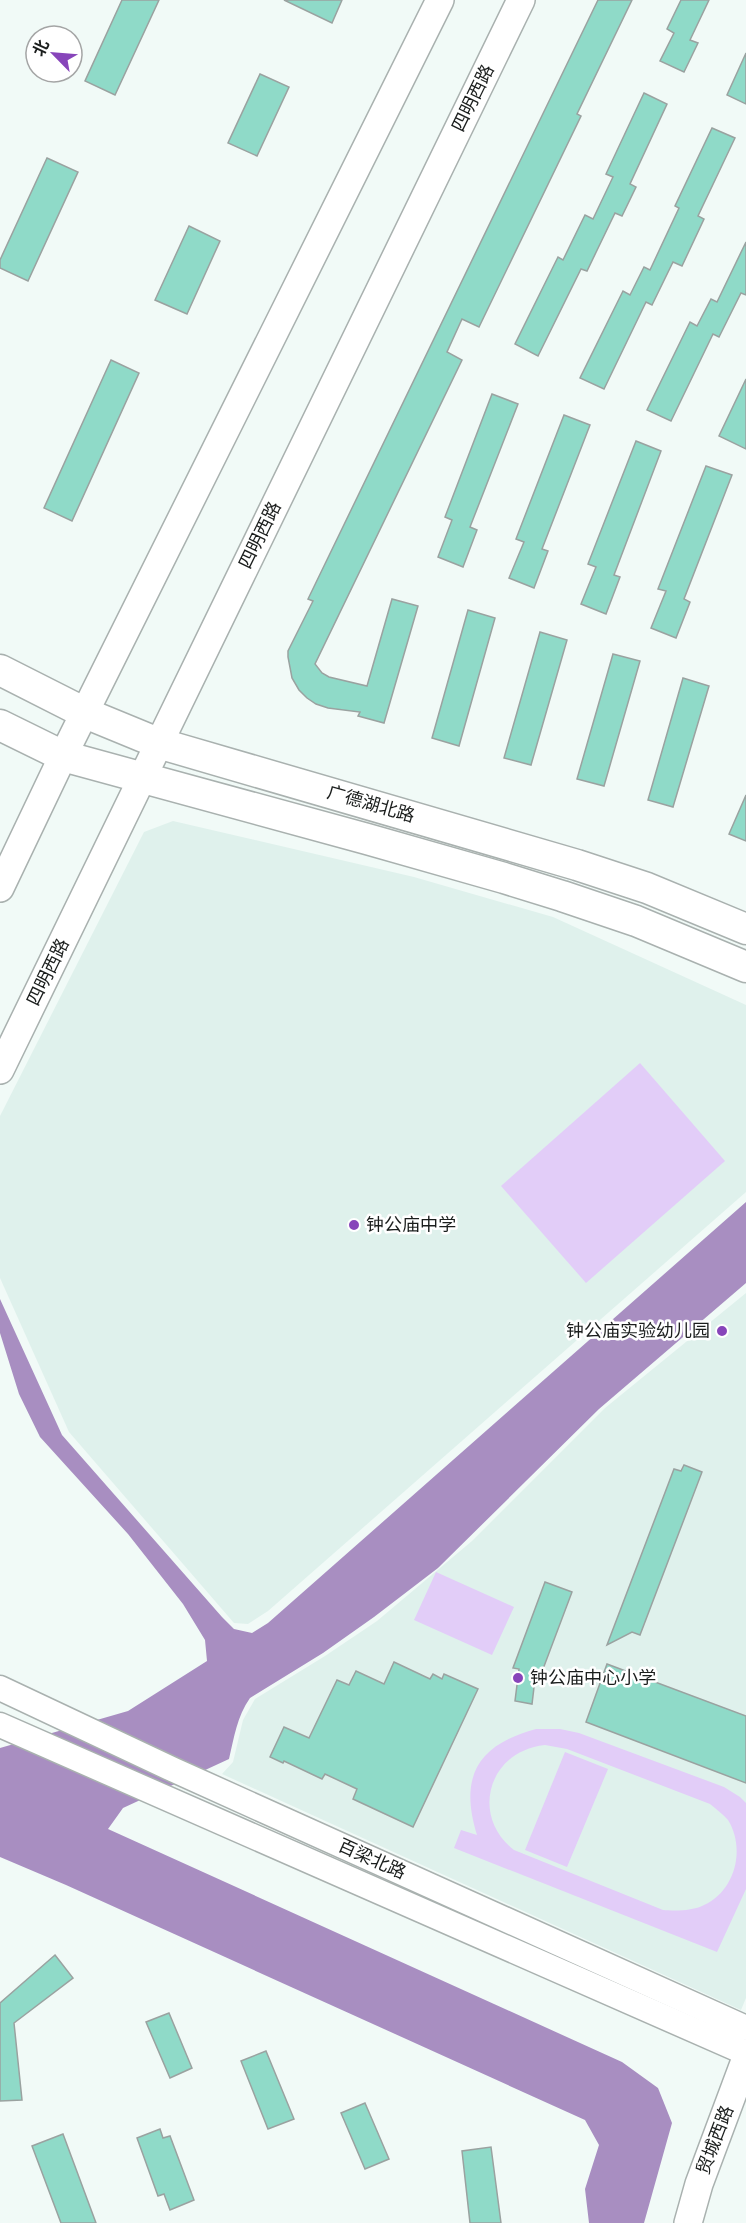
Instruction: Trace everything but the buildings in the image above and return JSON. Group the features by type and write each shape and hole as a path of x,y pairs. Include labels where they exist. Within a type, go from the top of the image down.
{"main road":[{"path":"0,888 63,756 440,0"},
{"name":"四明西路","path":"0,1070 521,0"},
{"name":"广德湖北路","path":"0,670 85,713 158,743 566,861 646,888 746,929"},
{"name":"广德湖北路","path":"0,725 63,756 504,878 636,921 746,967"},
{"name":"贸城西路","path":"688,2223 699,2184 746,2058"}],"street":[{"name":"百梁北路","path":"0,1688 174,1770 746,2028"},
{"name":"百梁北路","path":"4,1727 746,2053"}],"shaded area":[{"name":"钟公庙中学","path":"173,821 414,877 553,917 746,1005 746,1192 268,1611 248,1624 234,1623 69,1432 0,1278 0,1116 144,832"},
{"path":"640,1063 725,1161 586,1283 501,1186"},
{"path":"746,1202 746,1283 599,1409 438,1568 323,1653 250,1698 239,1720 229,1759 123,1808 108,1829 622,2062 658,2088 672,2123 644,2223 589,2223 585,2189 599,2145 585,2120 0,1857 0,1748 128,1711 207,1661 205,1640 183,1604 128,1534 40,1437 19,1394 0,1333 0,1299 62,1435 222,1617 234,1629 252,1633 268,1623"},
{"name":"钟公庙中心小学","path":"746,1293 746,1998 741,2010 222,1774 233,1762 243,1720 255,1699 377,1621 472,1541 605,1408"},
{"path":"436,1572 514,1607 492,1655 414,1620"},
{"path":"536,1729 560,1729 579,1733 724,1787 746,1803 746,1889 717,1952 454,1848 461,1830 477,1835 470,1796 472,1780 478,1766 499,1744","holes":["545,1745 567,1749 710,1804 728,1820 736,1844 736,1856 730,1880 715,1899 700,1907 663,1910 514,1850 500,1836 492,1820 489,1803 492,1787 499,1772 510,1759 525,1750"]},
{"path":"565,1752 608,1769 567,1867 525,1850"}],"place":[{"name":"钟公庙中学","path":"354,1225"},
{"name":"钟公庙实验幼儿园","path":"722,1331"},
{"name":"钟公庙中心小学","path":"518,1678"}]}
